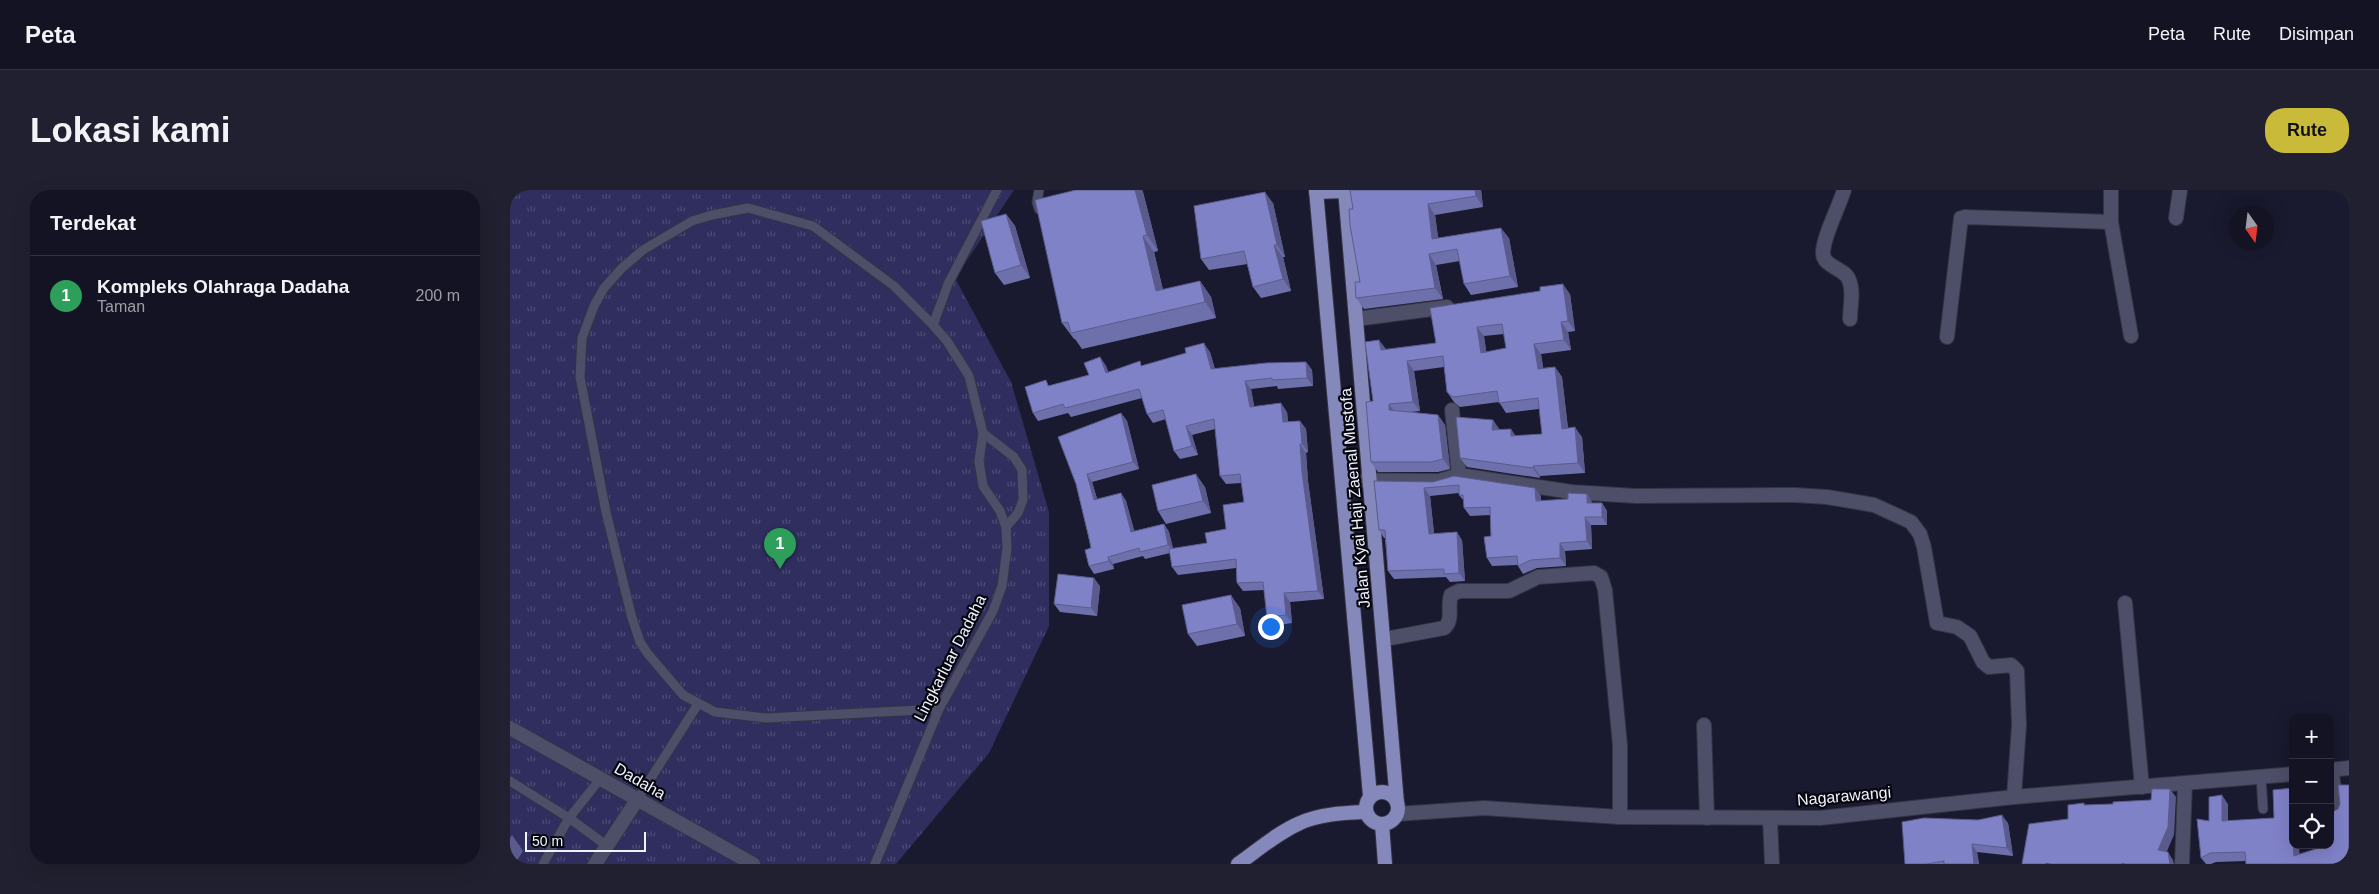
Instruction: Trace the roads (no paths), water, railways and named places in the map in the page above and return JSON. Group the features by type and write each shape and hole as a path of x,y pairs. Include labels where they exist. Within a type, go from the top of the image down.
{"main road":[{"path":"1316,191 1345,190"},
{"name":"Jalan Kyai Haji Zaenal Mustofa","path":"1345,190 1385,639 1397,808"},
{"name":"Jalan Kyai Haji Zaenal Mustofa","path":"1316,191 1370,796"},
{"path":"1382,791 1389,793 1397,808 1391,821 1382,824 1370,820 1365,812 1366,801 1370,796 1382,791"},
{"path":"1238,864 1301,822 1322,817 1365,812"},
{"path":"1382,824 1385,864"}],"street":[{"path":"1844,190 1827,237 1823,256 1825,260 1843,272 1850,280 1850,319"},
{"path":"2111,190 2111,222 2131,336"},
{"path":"2176,218 2180,190"},
{"path":"1947,337 1962,218 2111,222"},
{"path":"1356,319 1464,304"},
{"path":"1452,410 1459,475"},
{"path":"1342,480 1439,481 1459,475 1572,492 1636,496 1827,497 1874,505 1900,516 1911,522 1923,542 1937,622 1956,627 1970,636 1983,662 1989,667 2011,665 2017,671 2019,725 2014,797"},
{"path":"1385,639 1444,628 1449,622 1449,601 1451,595 1460,591 1508,592 1538,577 1594,573 1600,577 1606,590 1618,719 1620,817"},
{"path":"2125,603 2142,787"},
{"path":"1704,725 1707,818"},
{"name":"Dadaha","path":"510,728 601,778 747,863"},
{"path":"2334,770 2349,768"},
{"name":"Nagarawangi","path":"1397,808 1484,808 1620,817 1820,818 2014,797 2289,774"},
{"path":"2182,864 2185,783"},
{"path":"595,864 636,800"},
{"path":"1770,818 1772,864"}],"lane":[{"path":"933,325 948,284 997,190"},
{"path":"1039,190 1037,202 1041,218"},
{"name":"Lingkarluar Dadaha","path":"875,864 939,709 993,611 1002,586 1007,548 1006,527 1000,511 983,486 979,461 983,433 969,376 947,341 894,286 814,226 748,208 712,215 692,222 644,250 604,288 594,306 582,338 580,377 606,512 632,618 640,642 683,695 716,712 766,718 939,709"},
{"path":"983,433 1014,457 1022,470 1023,500 1018,513 1006,527"},
{"path":"636,800 698,704"},
{"path":"2261,777 2263,809"},
{"path":"543,864 569,818 601,778"},
{"path":"2334,780 2340,812"},
{"path":"510,781 569,818 606,845"}],"place":[{"name":"Kompleks Olahraga Dadaha","path":"780,569"}]}
